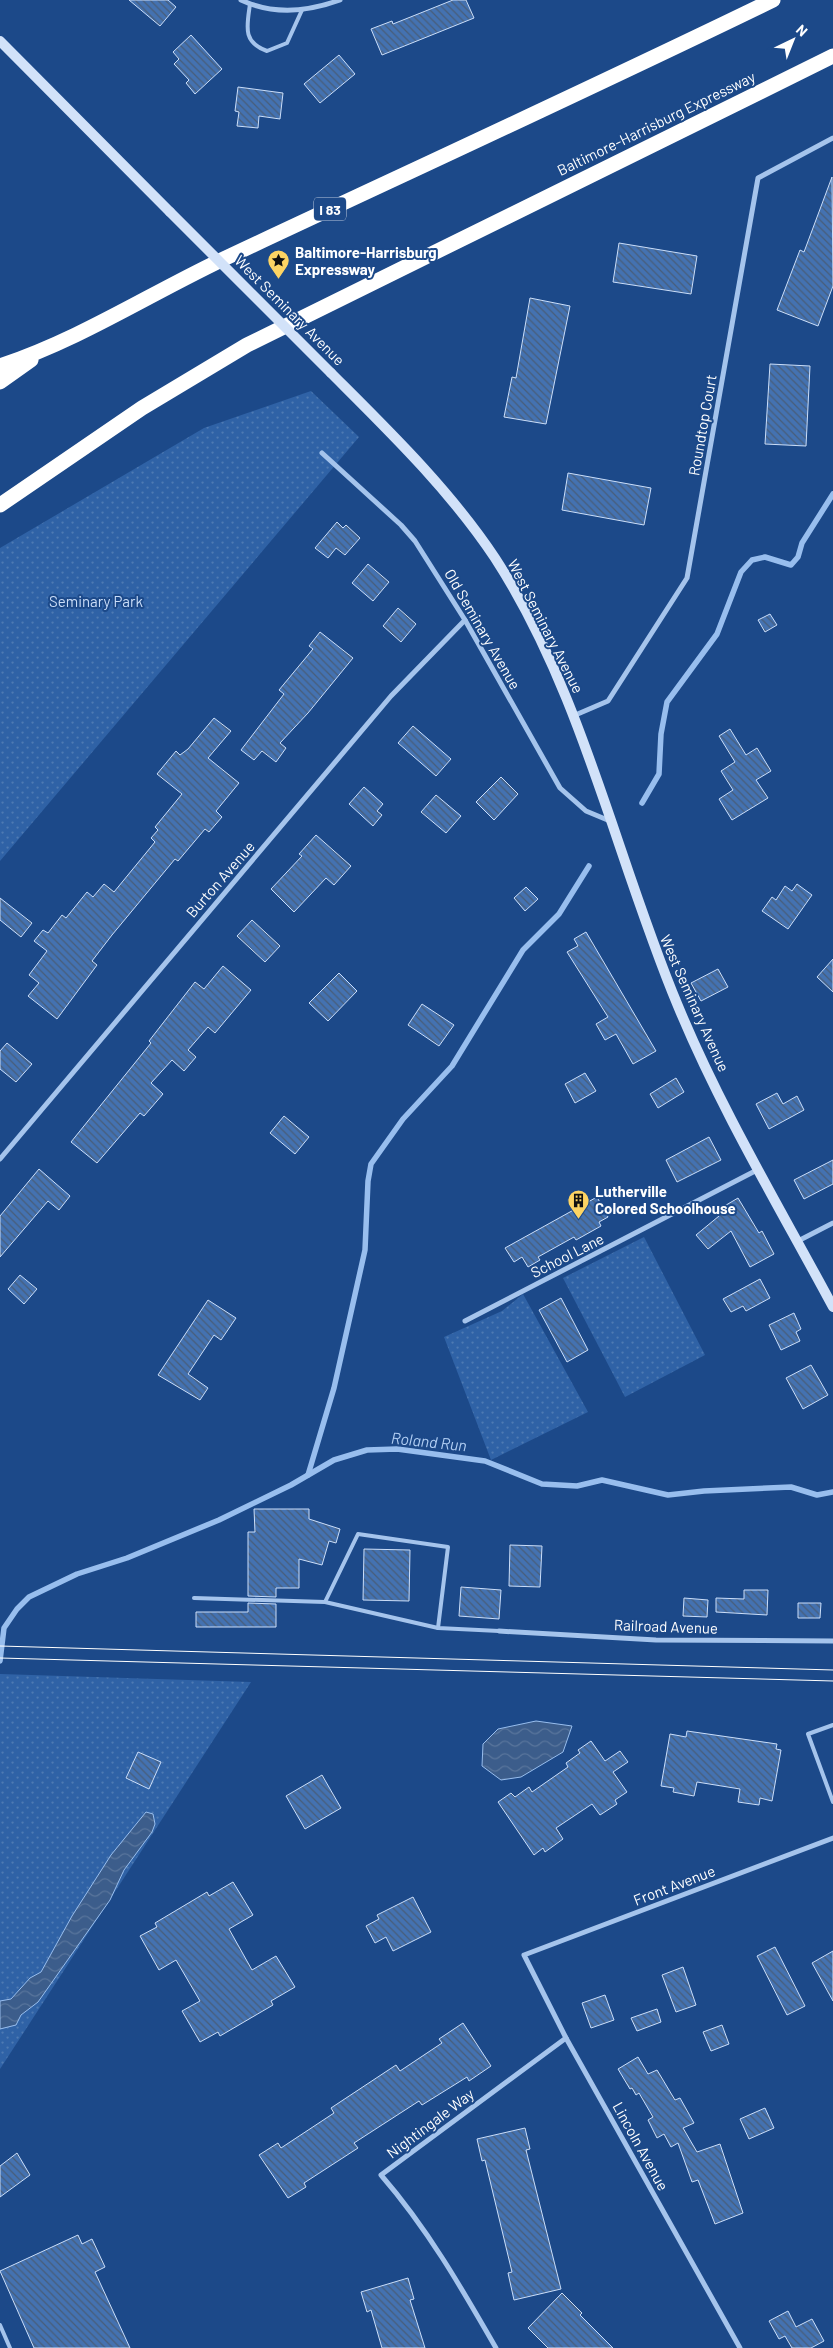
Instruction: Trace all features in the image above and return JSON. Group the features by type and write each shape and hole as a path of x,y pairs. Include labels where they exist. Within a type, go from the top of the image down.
{"highway":[{"name":"I 83","path":"0,366 40,353 222,260 591,89 773,0"},
{"name":"Baltimore-Harrisburg Expressway","path":"0,505 142,408 247,345 833,56"},
{"path":"0,382 40,353"}],"main road":[{"name":"West Seminary Avenue","path":"0,41 417,461 471,524 517,596 573,716 646,928 678,1008 717,1091 833,1307"}],"street":[{"path":"241,0 266,9 302,10 340,0"},
{"name":"Roundtop Court","path":"573,716 608,701 687,578 758,178 833,138"},
{"name":"Old Seminary Avenue","path":"322,453 401,526 415,542 465,620 560,788 586,811 610,821"},
{"name":"Burton Avenue","path":"0,1159 391,696 465,620"},
{"name":"School Lane","path":"465,1321 759,1169"},
{"path":"798,1241 833,1222"},
{"name":"Railroad Avenue","path":"499,1631 656,1640 833,1641"},
{"name":"Front Avenue","path":"524,1955 833,1838"},
{"name":"Lincoln Avenue","path":"524,1955 566,2038 740,2348"},
{"name":"Nightingale Way","path":"496,2348 441,2254 401,2197 381,2175 566,2038"}],"lane":[{"path":"250,4 247,30 250,40 257,48 267,51 286,43 302,10"},
{"path":"325,1602 358,1534 448,1547 438,1628"},
{"path":"194,1598 325,1602 438,1628 499,1631"},
{"path":"833,1725 808,1734 833,1802"},
{"path":"0,2326 10,2348"}],"green space":[{"name":"Seminary Park","path":"311,391 359,437 0,861 0,548 204,428"},
{"path":"644,1237 705,1355 625,1397 563,1278"},
{"path":"523,1294 588,1412 491,1460 444,1337 502,1311"},
{"path":"0,1674 251,1682 0,2069"}],"water":[{"path":"536,1721 572,1726 563,1752 521,1777 501,1780 482,1766 483,1744 498,1729"},
{"path":"146,1812 153,1814 155,1824 152,1832 124,1870 110,1900 38,2002 21,2015 16,2025 0,2029 0,2001 11,1999 30,1978 41,1972 72,1916 111,1855"}],"building":[{"path":"129,0 168,0 176,7 160,26"},
{"path":"453,0 466,0 474,18 382,55 371,29 392,21 393,24"},
{"path":"191,35 222,69 195,94 186,83 189,80 174,64 179,59 173,52"},
{"path":"339,55 355,74 320,103 304,84"},
{"path":"238,87 283,93 280,119 259,116 258,128 237,126 239,112 235,111"},
{"path":"832,177 833,286 818,326 777,310 800,250 804,252"},
{"path":"619,243 697,256 691,294 613,282"},
{"path":"530,298 570,306 546,424 504,417 512,377 516,378"},
{"path":"770,364 810,366 806,446 765,444"},
{"path":"568,473 651,488 644,525 562,510"},
{"path":"337,522 343,528 346,525 360,538 345,555 336,548 328,558 315,548"},
{"path":"368,564 389,582 373,601 352,583"},
{"path":"398,608 416,624 401,642 383,626"},
{"path":"770,614 777,625 765,632 758,620"},
{"path":"320,632 353,658 308,713 280,743 286,748 276,762 262,751 254,760 241,750 284,694 279,690 313,649 309,646"},
{"path":"214,718 231,731 208,758 239,783 216,811 222,817 209,832 205,829 178,861 175,859 112,935 92,961 97,965 57,1019 28,996 39,983 29,975 47,951 34,941 43,930 48,933 62,915 66,918 87,892 93,897 104,884 114,892 155,842 151,838 158,830 155,827 182,794 157,774 176,751 180,755 188,749"},
{"path":"413,726 451,759 436,776 398,743"},
{"path":"730,729 746,755 757,748 771,771 756,780 768,798 732,820 719,799 733,790 721,771 735,762 719,736"},
{"path":"501,777 518,794 494,820 476,802"},
{"path":"364,787 383,804 377,811 382,815 373,826 349,804"},
{"path":"436,795 461,816 446,833 421,812"},
{"path":"316,835 351,866 334,885 326,878 294,912 271,889 302,856 299,854"},
{"path":"797,884 812,895 788,929 762,911 772,897 776,900 785,886 792,891"},
{"path":"526,887 538,899 525,911 514,898"},
{"path":"0,898 32,923 21,937 0,920"},
{"path":"252,920 280,946 265,962 237,936"},
{"path":"586,932 656,1051 633,1064 616,1034 605,1040 596,1024 608,1017 567,952 578,946 574,939"},
{"path":"833,959 833,992 817,977"},
{"path":"223,966 251,990 215,1033 208,1027 188,1050 196,1057 184,1071 172,1060 151,1083 163,1094 144,1116 140,1113 97,1163 71,1142 151,1043 149,1041 195,982 204,989"},
{"path":"718,969 728,987 701,1001 691,983"},
{"path":"339,973 357,991 328,1021 309,1003"},
{"path":"422,1004 454,1025 439,1046 408,1025"},
{"path":"7,1043 32,1064 16,1082 0,1069 0,1051"},
{"path":"585,1073 596,1091 575,1103 565,1084"},
{"path":"676,1078 684,1092 658,1108 650,1094"},
{"path":"777,1093 783,1104 797,1096 804,1110 769,1129 756,1104"},
{"path":"284,1116 309,1137 295,1154 270,1133"},
{"path":"709,1137 721,1160 677,1182 666,1160"},
{"path":"833,1160 833,1184 804,1199 794,1180"},
{"path":"39,1169 70,1196 59,1210 48,1201 0,1257 0,1216"},
{"path":"597,1197 608,1217 599,1222 601,1226 576,1240 574,1237 538,1257 540,1260 528,1267 522,1257 514,1262 505,1248"},
{"path":"738,1198 759,1233 762,1231 774,1254 750,1267 731,1231 708,1249 696,1235 719,1216 716,1211"},
{"path":"20,1275 37,1289 24,1304 8,1289"},
{"path":"760,1279 770,1298 746,1311 743,1306 731,1312 723,1299"},
{"path":"561,1298 588,1350 567,1362 539,1310"},
{"path":"208,1300 236,1318 221,1340 214,1335 188,1374 208,1388 200,1400 158,1375"},
{"path":"794,1313 801,1329 796,1332 800,1341 781,1350 769,1325"},
{"path":"811,1365 828,1395 803,1409 786,1378"},
{"path":"254,1509 309,1509 309,1519 340,1529 336,1543 329,1541 322,1565 299,1559 299,1588 276,1588 276,1597 248,1596 248,1532 255,1532"},
{"path":"510,1545 542,1546 540,1587 509,1586"},
{"path":"364,1549 410,1550 409,1601 363,1600"},
{"path":"461,1587 501,1590 499,1619 459,1616"},
{"path":"744,1590 768,1590 767,1615 716,1612 716,1598 744,1599"},
{"path":"684,1598 708,1600 707,1617 683,1616"},
{"path":"248,1603 276,1604 276,1627 196,1627 196,1612 248,1612"},
{"path":"798,1603 821,1603 820,1618 798,1618"},
{"path":"687,1731 777,1744 776,1749 781,1750 772,1801 760,1798 759,1805 738,1802 740,1789 697,1782 694,1796 673,1792 674,1788 661,1786 670,1734 686,1737"},
{"path":"591,1741 605,1761 620,1751 628,1762 613,1772 627,1792 615,1800 617,1804 600,1815 592,1804 556,1828 563,1839 545,1852 543,1848 534,1855 498,1802 511,1793 515,1797 529,1787 532,1792 568,1767 566,1763 580,1753 578,1750"},
{"path":"138,1752 161,1762 149,1789 126,1778"},
{"path":"322,1775 341,1808 305,1829 286,1796"},
{"path":"233,1882 253,1915 229,1929 252,1970 276,1956 295,1987 271,2001 273,2005 220,2036 218,2032 200,2042 182,2011 200,2001 176,1960 159,1970 140,1936 157,1927 155,1923 207,1892 209,1896"},
{"path":"413,1897 431,1932 393,1951 386,1937 375,1943 366,1926 379,1919 377,1915"},
{"path":"775,1947 805,2006 787,2015 757,1956"},
{"path":"833,1951 833,2001 812,1963"},
{"path":"683,1967 696,2005 676,2012 662,1975"},
{"path":"605,1995 614,2020 591,2028 582,2003"},
{"path":"657,2009 661,2022 637,2031 631,2018"},
{"path":"463,2023 491,2066 469,2081 467,2077 422,2105 419,2101 354,2143 358,2148 304,2183 306,2187 288,2198 259,2155 278,2143 281,2148 334,2113 331,2108 396,2065 400,2071 442,2043 439,2039"},
{"path":"722,2025 729,2044 711,2051 703,2032"},
{"path":"638,2057 648,2074 657,2070 675,2100 680,2098 694,2123 683,2128 697,2152 720,2144 743,2213 715,2224 698,2180 692,2182 678,2143 671,2147 664,2134 657,2138 648,2120 653,2117 639,2093 636,2095 632,2088 630,2089 618,2069"},
{"path":"765,2108 774,2128 749,2139 740,2119"},
{"path":"525,2128 530,2149 526,2150 561,2289 514,2300 508,2273 512,2272 485,2160 482,2161 477,2139"},
{"path":"17,2153 30,2175 0,2197 0,2166"},
{"path":"78,2235 82,2244 92,2239 105,2267 95,2272 130,2348 34,2348 0,2271"},
{"path":"408,2278 414,2299 410,2300 425,2348 382,2348 371,2310 367,2312 361,2292"},
{"path":"562,2293 582,2313 580,2315 613,2348 548,2348 528,2328"},
{"path":"788,2311 796,2327 812,2319 824,2341 811,2348 792,2348 785,2336 779,2339 769,2321"}],"waterway":[{"path":"642,803 659,774 661,734 667,702 717,634 741,572 752,560 765,557 791,565 798,557 802,543 833,494"},
{"path":"308,1475 334,1388 365,1250 368,1181 371,1164 403,1119 452,1066 523,950 559,914 589,866"},
{"name":"Roland Run","path":"0,1661 4,1628 17,1609 29,1597 77,1574 127,1558 219,1520 291,1485 334,1460 367,1450 397,1449 485,1461 542,1484 577,1486 602,1480 668,1495 704,1491 791,1487 817,1495 833,1492"}],"tram line":[{"path":"0,1646 833,1670"},
{"path":"0,1658 833,1681"}],"place":[{"name":"Baltimore-Harrisburg Expressway","path":"279,280"},
{"name":"Lutherville Colored Schoolhouse","path":"579,1219"}]}
